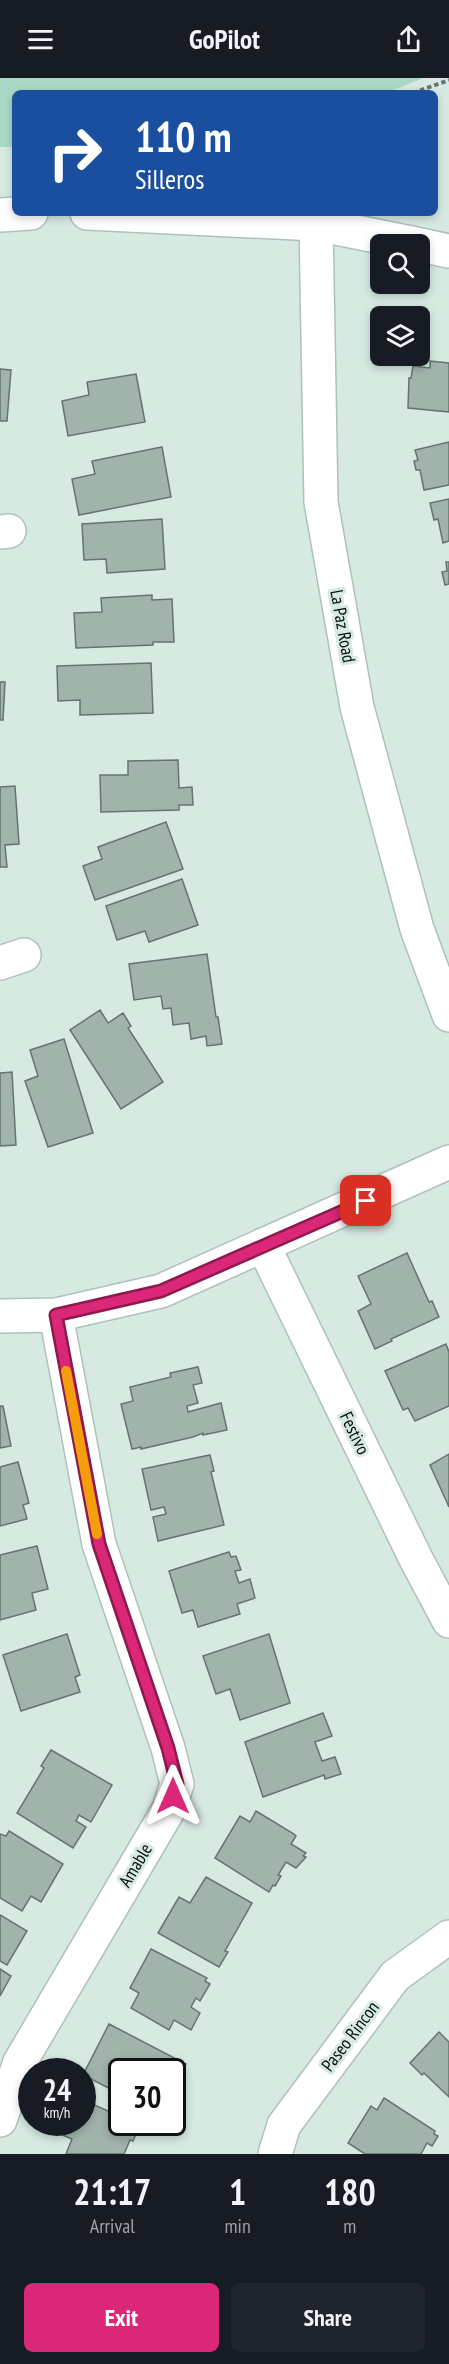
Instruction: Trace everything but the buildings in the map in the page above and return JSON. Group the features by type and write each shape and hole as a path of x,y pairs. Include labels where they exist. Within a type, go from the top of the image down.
{"street":[{"path":"149,216 316,224 370,235"},
{"name":"La Paz Road","path":"316,224 321,502 357,707 417,929 449,1015"},
{"path":"430,247 449,251"},
{"path":"0,1317 56,1315 161,1291 449,1162"},
{"name":"Festivo","path":"263,1245 416,1559 449,1621"},
{"name":"Amable","path":"0,2120 20,2062 169,1809 177,1784 168,1748 99,1544 56,1315"},
{"name":"Paseo Rincon","path":"275,2154 284,2125 395,1976 449,1937"}],"path":[{"path":"421,90 449,80"}],"green space":[{"path":"0,78 423,78 394,90 12,90 12,147 0,147"}],"slow traffic":[{"path":"66,1371 97,1534"}],"route":[{"path":"173,1796 177,1784 168,1748 99,1544 56,1315 161,1291 366,1201"}]}
